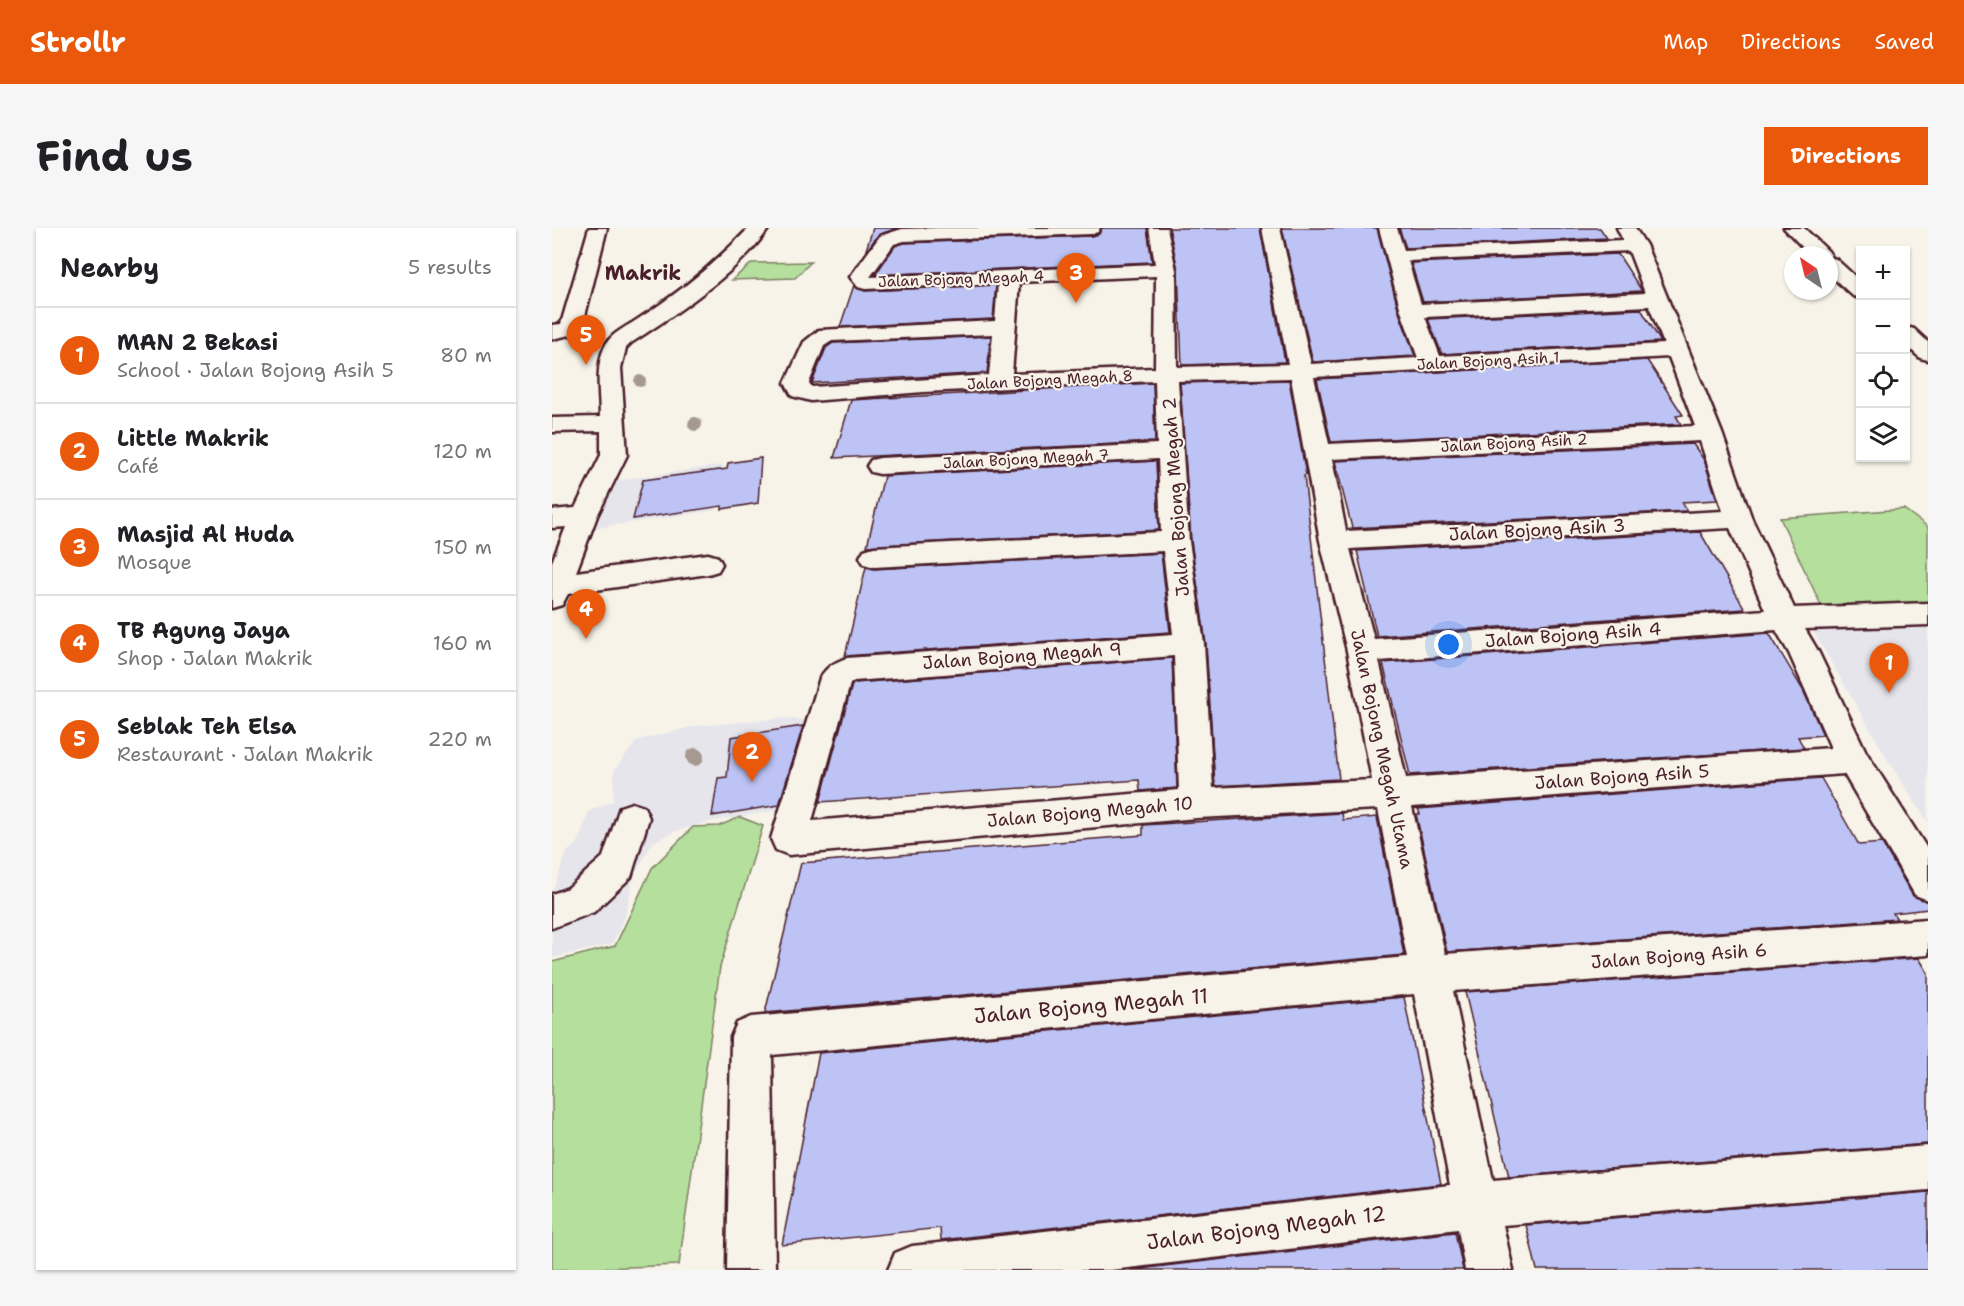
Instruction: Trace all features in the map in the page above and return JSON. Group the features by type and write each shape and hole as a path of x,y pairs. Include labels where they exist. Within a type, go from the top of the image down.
{"street":[{"path":"552,332 571,328 598,228"},
{"path":"555,591 584,516 614,454 610,369 615,347 623,338 664,312 724,264 760,228"},
{"name":"Jalan Bojong Megah 4","path":"1091,228 902,235 887,240 878,249 860,277 865,283 1166,270"},
{"name":"Jalan Bojong Megah 2","path":"1158,228 1166,270 1166,374 1175,541 1189,644 1197,803"},
{"name":"Jalan Bojong Megah Utama","path":"1271,228 1318,452 1334,541 1362,651 1430,974 1489,1270"},
{"path":"1388,228 1412,311 1432,365"},
{"path":"1793,228 1812,246"},
{"path":"1397,256 1631,236 1710,433 1739,519 1784,619 1803,651 1852,760 1883,805 1928,883"},
{"path":"1838,271 1856,288"},
{"path":"1000,382 1009,278"},
{"path":"1412,311 1657,299"},
{"name":"Jalan Bojong Megah 8","path":"1004,327 827,335 815,342 797,383 800,391 811,394 1166,374 1301,371"},
{"path":"1910,338 1928,353"},
{"name":"Jalan Bojong Asih 1","path":"1301,371 1676,350"},
{"path":"552,425 612,424"},
{"name":"Jalan Bojong Asih 2","path":"1318,452 1710,433"},
{"name":"Jalan Bojong Megah 7","path":"880,466 1171,451"},
{"path":"552,519 584,516"},
{"name":"Jalan Bojong Asih 3","path":"1334,541 1739,519"},
{"path":"874,557 1175,541"},
{"path":"555,591 708,564"},
{"name":"Jalan Bojong Asih 4","path":"1362,651 1784,619 1928,614"},
{"name":"Jalan Bojong Megah 9","path":"789,839 836,678 847,670 1189,644"},
{"name":"Jalan Bojong Asih 5","path":"1392,794 1852,760"},
{"name":"Jalan Bojong Megah 10","path":"789,839 1197,803 1392,794"},
{"path":"552,911 581,900 618,866 632,818"},
{"name":"Jalan Bojong Asih 6","path":"1430,974 1928,937"},
{"name":"Jalan Bojong Megah 11","path":"751,1270 751,1037 1430,974"},
{"name":"Jalan Bojong Megah 12","path":"912,1270 1477,1204 1928,1168"}],"shaded area":[{"path":"723,465 716,510 596,528 612,481"},
{"path":"1928,620 1928,822 1889,762 1809,624"},
{"path":"784,718 820,722 793,808 712,821 676,831 653,842 634,876 625,917 612,944 552,958 552,893 567,852 578,843 589,811 613,801 614,770 638,740 696,726"}],"green space":[{"path":"811,262 795,278 732,280 752,263"},
{"path":"1904,509 1928,527 1928,603 1821,605 1780,518"},
{"path":"740,817 763,826 720,967 679,1265 552,1270 552,962 615,946 652,868 693,827 719,826"}],"building":[{"path":"873,228 898,228 878,235 865,253"},
{"path":"1102,228 1147,228 1152,262 875,275 895,246 904,243 1091,236 1099,234"},
{"path":"1169,228 1260,228 1285,362 1182,365 1178,270"},
{"path":"1282,228 1377,228 1399,312 1415,356 1313,362"},
{"path":"1399,228 1600,228 1607,238 1406,248"},
{"path":"1618,254 1642,291 1423,302 1411,263"},
{"path":"854,285 865,291 996,285 993,319 840,327"},
{"path":"1641,309 1661,342 1442,354 1428,319"},
{"path":"991,336 987,373 812,383 826,348 833,343"},
{"path":"1647,360 1683,415 1676,416 1681,424 1331,442 1317,379"},
{"path":"1289,380 1306,475 1304,476 1339,779 1215,786 1206,644 1191,541 1180,383"},
{"path":"1153,383 1155,442 834,458 851,400"},
{"path":"1693,444 1704,460 1717,500 1682,502 1687,511 1352,528 1335,461"},
{"path":"761,458 758,503 633,519 643,480 727,469 728,463"},
{"path":"1156,461 1159,530 867,546 884,476"},
{"path":"1700,532 1745,609 1377,636 1357,551"},
{"path":"1161,553 1170,632 845,656 866,567 874,569"},
{"path":"1769,633 1803,690 1823,735 1798,737 1804,748 1410,775 1383,663"},
{"path":"1172,658 1177,788 1140,791 1139,780 820,802 852,685 855,683"},
{"path":"803,726 779,805 712,816 718,778 727,777 731,737"},
{"path":"1821,778 1859,845 1882,843 1913,896 1928,902 1928,909 1893,913 1897,919 1447,952 1416,814 1420,814 1418,809"},
{"path":"1342,813 1343,820 1377,817 1404,955 765,1013 801,863 1143,835 1143,825"},
{"path":"1919,958 1928,973 1928,1144 1509,1177 1465,992"},
{"path":"1404,997 1441,1184 941,1240 940,1228 782,1245 819,1053"},
{"path":"1928,1192 1928,1270 1537,1270 1526,1225"},
{"path":"1455,1232 1463,1270 1130,1270"}],"place":[{"name":"Masjid Al Huda","path":"1076,303"},
{"name":"Seblak Teh Elsa","path":"586,365"},
{"name":"TB Agung Jaya","path":"586,639"},
{"name":"MAN 2 Bekasi","path":"1889,693"},
{"name":"Little Makrik","path":"752,782"}],"district":[{"name":"Makrik","path":"643,273"}]}
